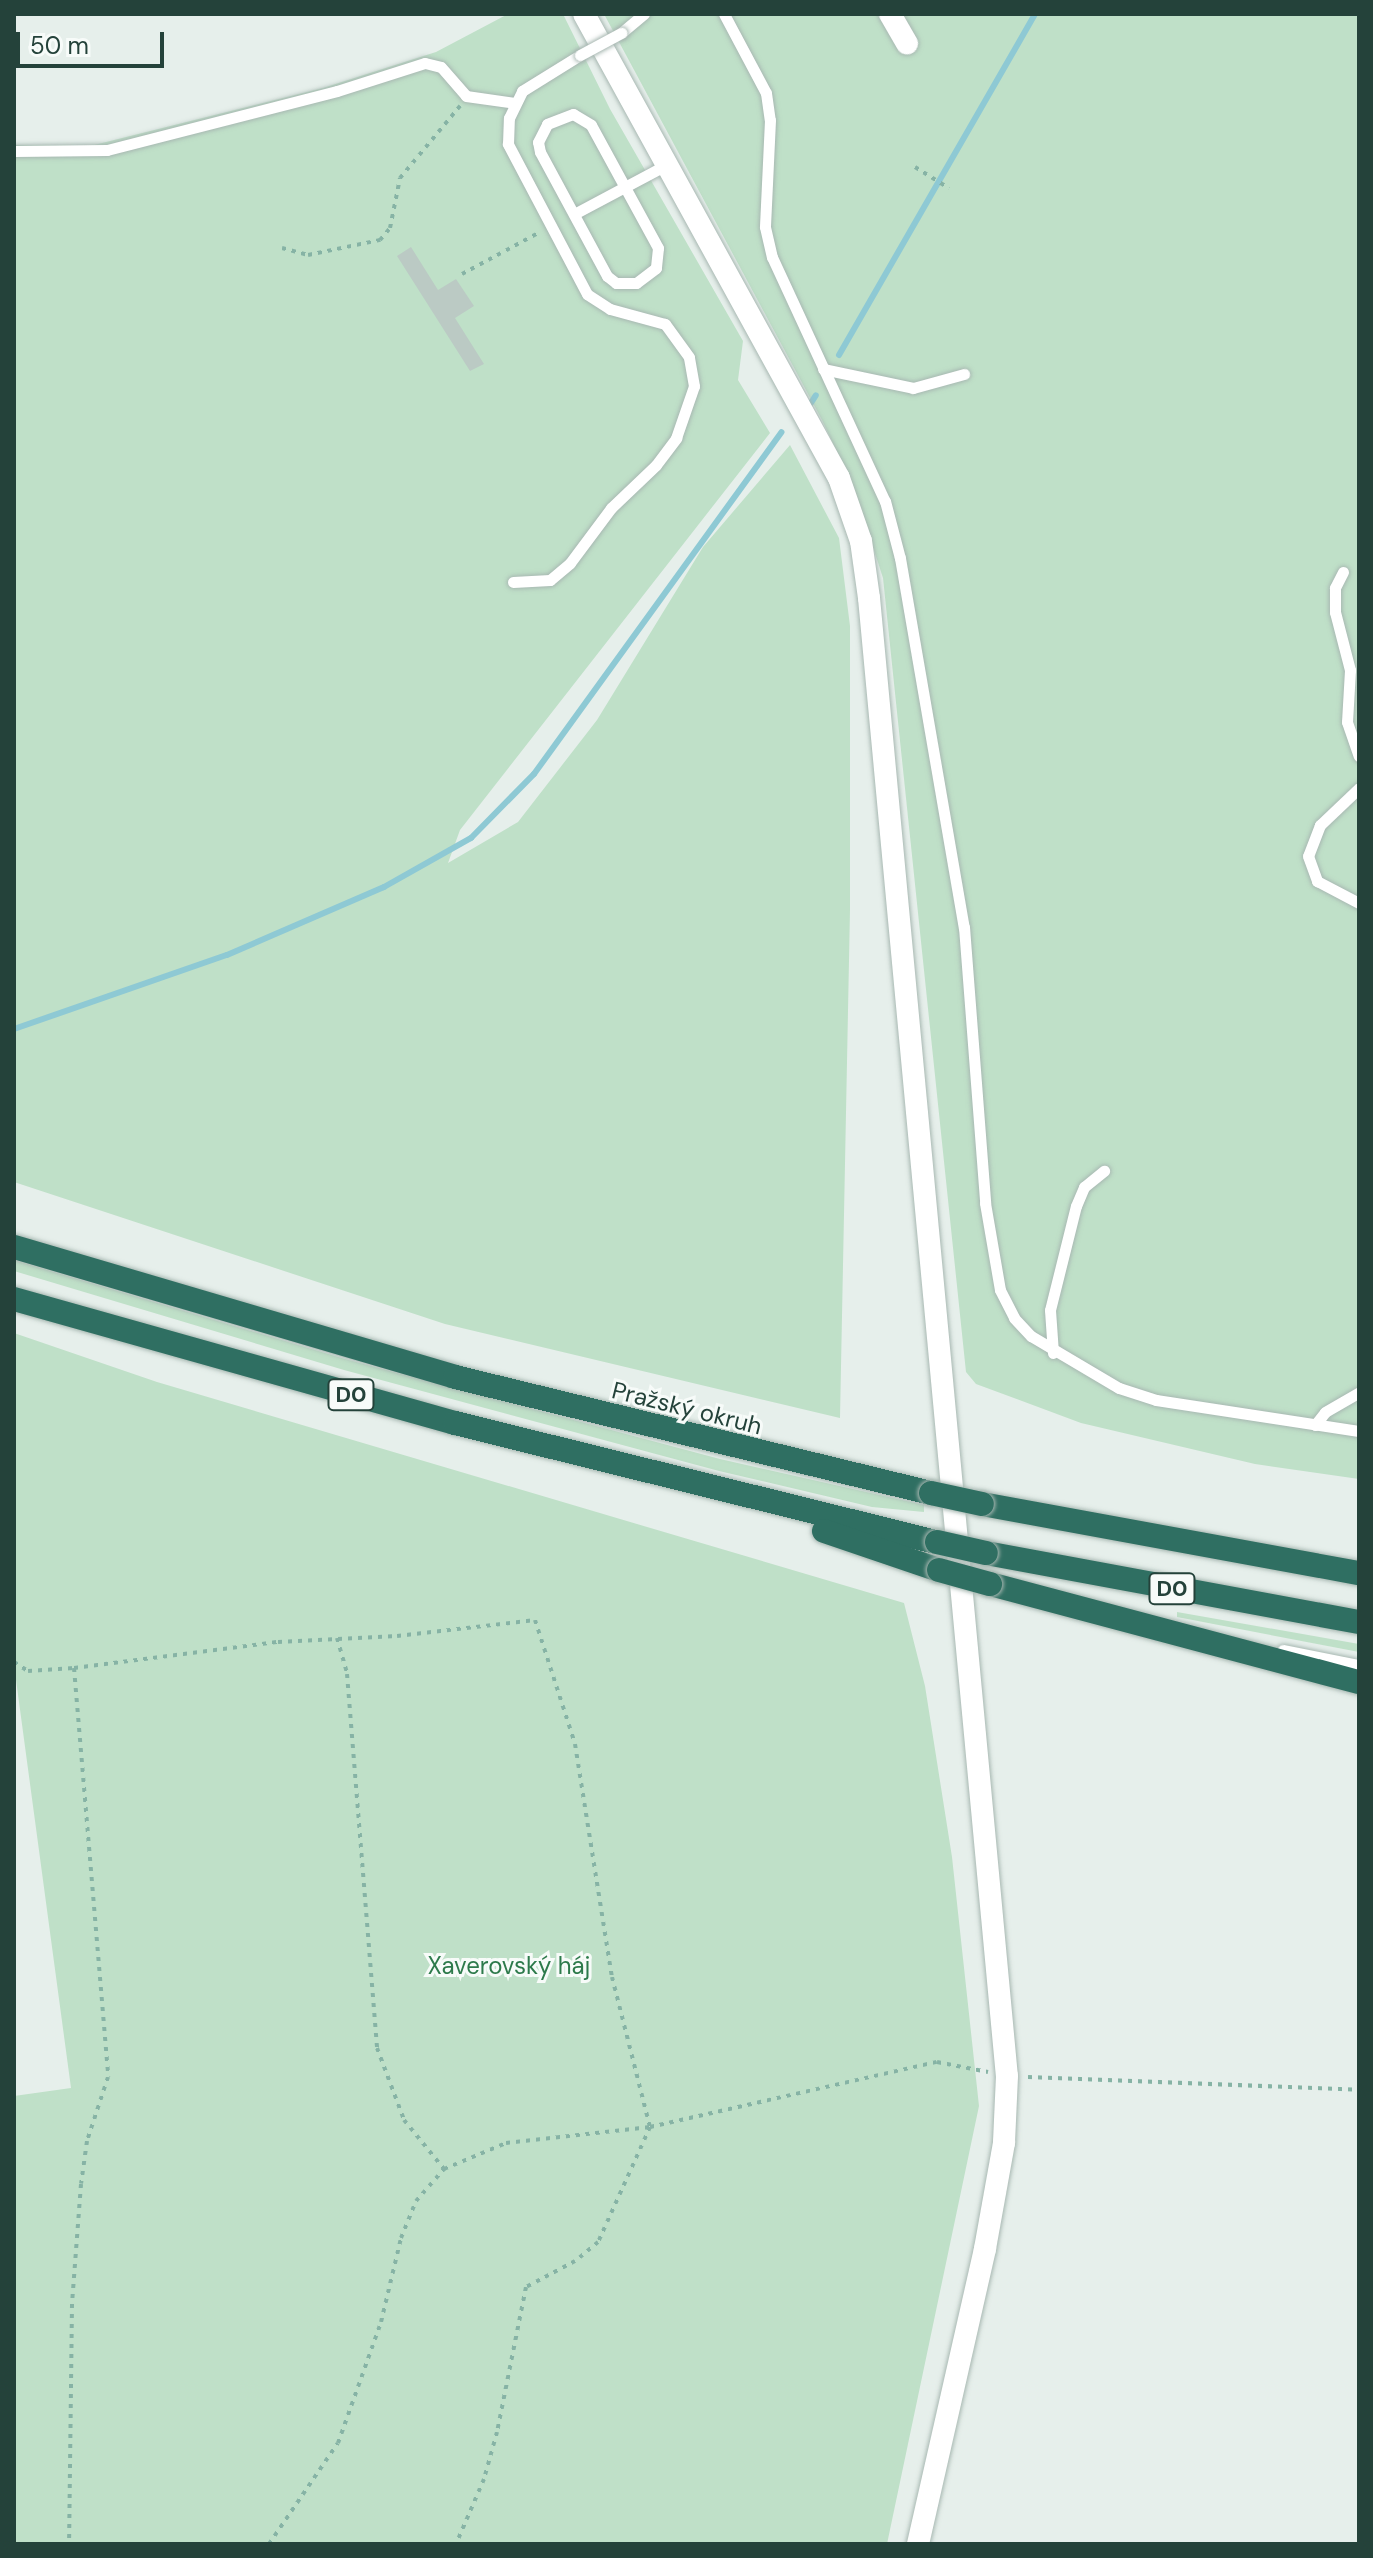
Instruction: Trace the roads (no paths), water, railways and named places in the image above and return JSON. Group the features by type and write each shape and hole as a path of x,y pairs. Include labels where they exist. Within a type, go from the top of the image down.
{"highway":[{"name":"Pražský okruh","path":"14,1247 484,1385 982,1504 1263,1559 1359,1573"},
{"name":"D0","path":"14,1299 266,1372 689,1485 986,1553 1359,1622"},
{"path":"689,1485 939,1570 1359,1682"},
{"path":"1263,1559 1359,1557"}],"street":[{"path":"584,14 839,478 861,541 1007,2076 1004,2143 985,2249 918,2544"},
{"path":"890,14 907,43"}],"lane":[{"path":"513,582 550,580 570,563 611,508 650,472 676,438 694,386 689,357 674,333 653,318 597,304 575,279 508,144 515,103 537,78 621,33 644,14"},
{"path":"724,14 766,93 770,120 765,227 772,257 885,501 900,558 964,927 992,1258 1014,1318 1053,1353 1119,1388 1156,1400 1359,1431"},
{"path":"14,151 107,150 337,91 425,63 441,67 466,96 515,103"},
{"path":"563,115 583,118 624,187 658,248 656,268 636,283 616,283 607,276 540,152 538,142 547,124 563,115"},
{"path":"574,214 666,165"},
{"path":"823,369 913,388 964,374"},
{"path":"1343,572 1335,588 1335,612 1350,670 1347,722 1359,756"},
{"path":"1359,788 1320,825 1308,856 1317,881 1359,903"},
{"path":"1053,1353 1050,1310 1076,1206 1084,1187 1104,1171"},
{"path":"1315,1425 1325,1412 1359,1392"},
{"path":"990,1584 1359,1665"}],"waterway":[{"path":"839,355 1035,14"},
{"path":"811,403 816,395"},
{"path":"14,1029 227,955 384,887 471,838 534,774 782,432"}],"park label":[{"name":"Xaverovský háj","path":"509,1966"}]}
